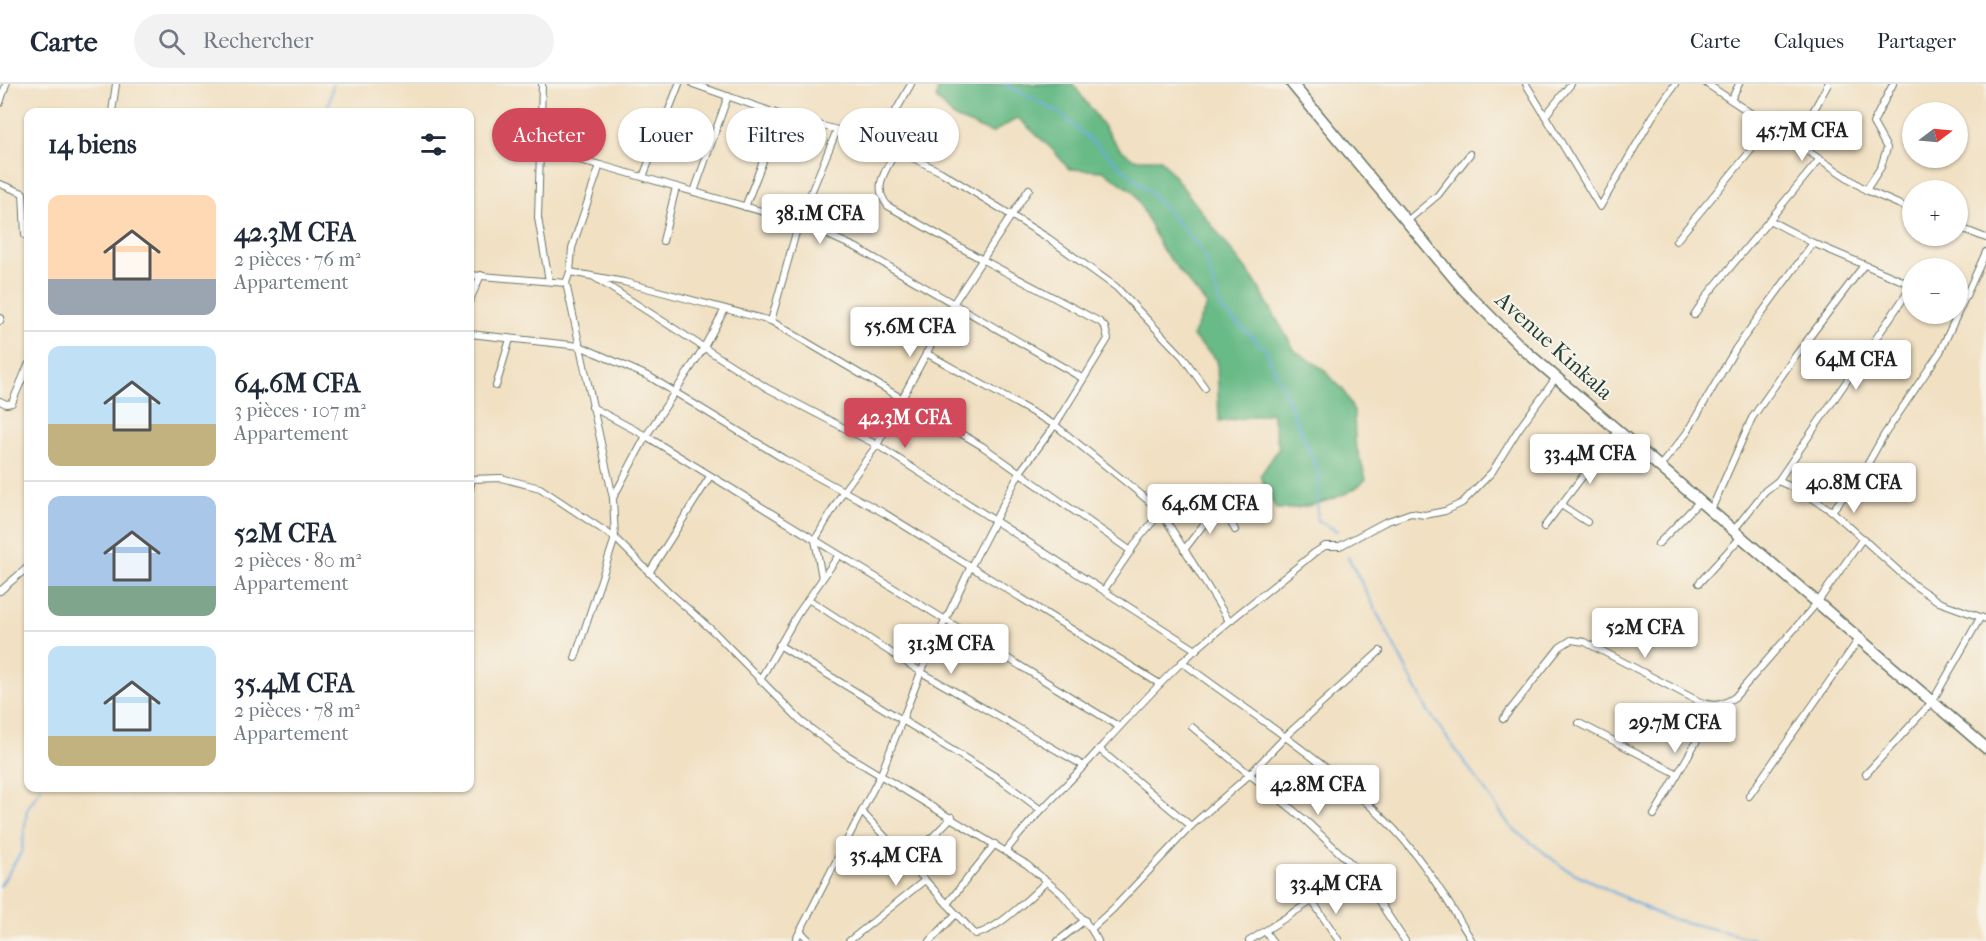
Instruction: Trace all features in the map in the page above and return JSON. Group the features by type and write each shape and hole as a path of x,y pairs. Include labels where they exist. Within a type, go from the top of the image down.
{"main road":[{"name":"Avenue Kinkala","path":"1292,84 1464,290 1555,379 1619,429 1817,603 1986,747"}],"street":[{"path":"0,103 6,84"},
{"path":"113,108 116,84"},
{"path":"542,84 542,108"},
{"path":"643,177 679,84"},
{"path":"693,84 761,108"},
{"path":"898,108 911,84"},
{"path":"1526,84 1600,207 1653,116 1675,84"},
{"path":"1545,116 1571,84"},
{"path":"1707,84 1866,190 1902,206"},
{"path":"1731,100 1739,84"},
{"path":"1796,143 1828,84"},
{"path":"1866,190 1881,167 1887,148 1873,123 1893,84"},
{"path":"694,192 728,96"},
{"path":"1676,241 1771,126"},
{"path":"771,321 800,222 837,130 826,127"},
{"path":"1407,221 1438,195 1470,154"},
{"path":"1694,315 1819,160"},
{"path":"541,162 538,218 549,281"},
{"path":"588,162 800,222 857,248 1082,378"},
{"path":"745,207 763,162"},
{"path":"795,941 881,774 901,718 921,672 994,521 1020,472 1054,425 1108,339 1105,327 981,260 888,206 878,188 890,162"},
{"path":"920,162 1048,238 1116,287 1183,357 1205,388"},
{"path":"575,658 615,538 613,498 566,282 570,272 572,248 600,165"},
{"path":"0,184 23,193 24,214"},
{"path":"663,241 676,187"},
{"path":"822,578 815,540 844,490 877,445 953,304 1029,189"},
{"path":"1769,220 1813,243 1902,281"},
{"path":"1968,231 1986,238"},
{"path":"1660,466 1686,434 1736,348 1813,243"},
{"path":"1968,286 1986,252"},
{"path":"1711,510 1752,418 1864,265"},
{"path":"570,272 633,284 771,321 902,397 1020,472 1131,551"},
{"path":"474,275 566,282"},
{"path":"474,291 481,275"},
{"path":"594,277 767,388 877,445 1196,650"},
{"path":"1699,583 1738,533 1765,491 1778,481 1902,300"},
{"path":"613,498 646,436 704,349 725,309"},
{"path":"1832,511 1862,474 1884,435 1940,352 1951,324"},
{"path":"474,334 580,346 619,361 677,392 784,459 844,490 1160,684"},
{"path":"496,386 510,339"},
{"path":"926,353 1054,425 1161,512 1229,621"},
{"path":"0,401 6,404 12,403 24,374"},
{"path":"1006,851 1118,726 1160,684 1229,621 1325,546 1340,546 1385,522 1411,513 1425,515 1445,512 1462,503 1492,472 1518,430 1555,379"},
{"path":"592,407 646,436 709,478 946,619 1118,726"},
{"path":"1544,527 1619,429"},
{"path":"474,479 501,478 540,488 615,538 822,738 995,844 1047,881 1085,920 1098,941"},
{"path":"649,573 709,478"},
{"path":"1778,481 1801,491 1832,511 1914,585 1939,602 1983,619 1932,702 1866,774"},
{"path":"1658,544 1700,501"},
{"path":"1184,550 1220,503 1235,530"},
{"path":"1561,505 1587,522"},
{"path":"1104,590 1161,512"},
{"path":"1654,815 1717,706 1735,697 1817,603 1863,538"},
{"path":"760,680 779,645 838,555"},
{"path":"0,591 24,570"},
{"path":"808,599 921,672 1084,766"},
{"path":"1749,796 1859,639"},
{"path":"1503,719 1560,647 1571,640 1585,642 1700,702 1717,706"},
{"path":"779,645 1000,780 1041,810"},
{"path":"1091,928 1113,909 1191,826 1248,776 1284,738 1380,651"},
{"path":"1182,663 1341,781 1394,830 1447,900 1472,941"},
{"path":"1579,723 1678,774"},
{"path":"1192,727 1248,776 1305,820 1359,871 1405,941"},
{"path":"1099,749 1191,826"},
{"path":"862,812 975,934 982,933 1047,881"},
{"path":"908,862 952,817"},
{"path":"947,904 995,844"},
{"path":"1249,941 1359,871"},
{"path":"849,941 925,879"},
{"path":"1313,902 1339,941"},
{"path":"930,941 956,914"},
{"path":"1058,941 1085,920"},
{"path":"800,931 810,941"},
{"path":"1265,931 1272,941"}],"green space":[{"path":"939,84 1073,84 1119,148 1134,159 1161,159 1254,280 1295,351 1322,368 1344,391 1354,412 1355,442 1366,479 1349,492 1324,502 1276,509 1260,476 1279,448 1272,413 1219,422 1217,360 1192,336 1207,305 1162,249 1134,192 1103,171 1069,169 1052,149 1018,118 992,133 959,120 959,108 946,108 936,98"}],"waterway":[{"path":"328,108 333,84"},
{"path":"1004,84 1058,112 1150,192 1202,250 1222,310 1266,350 1319,473 1317,520 1337,531"},
{"path":"1348,557 1428,711 1511,827 1564,868 1664,917 1762,941"},
{"path":"0,886 22,851 27,809 38,792"}]}
